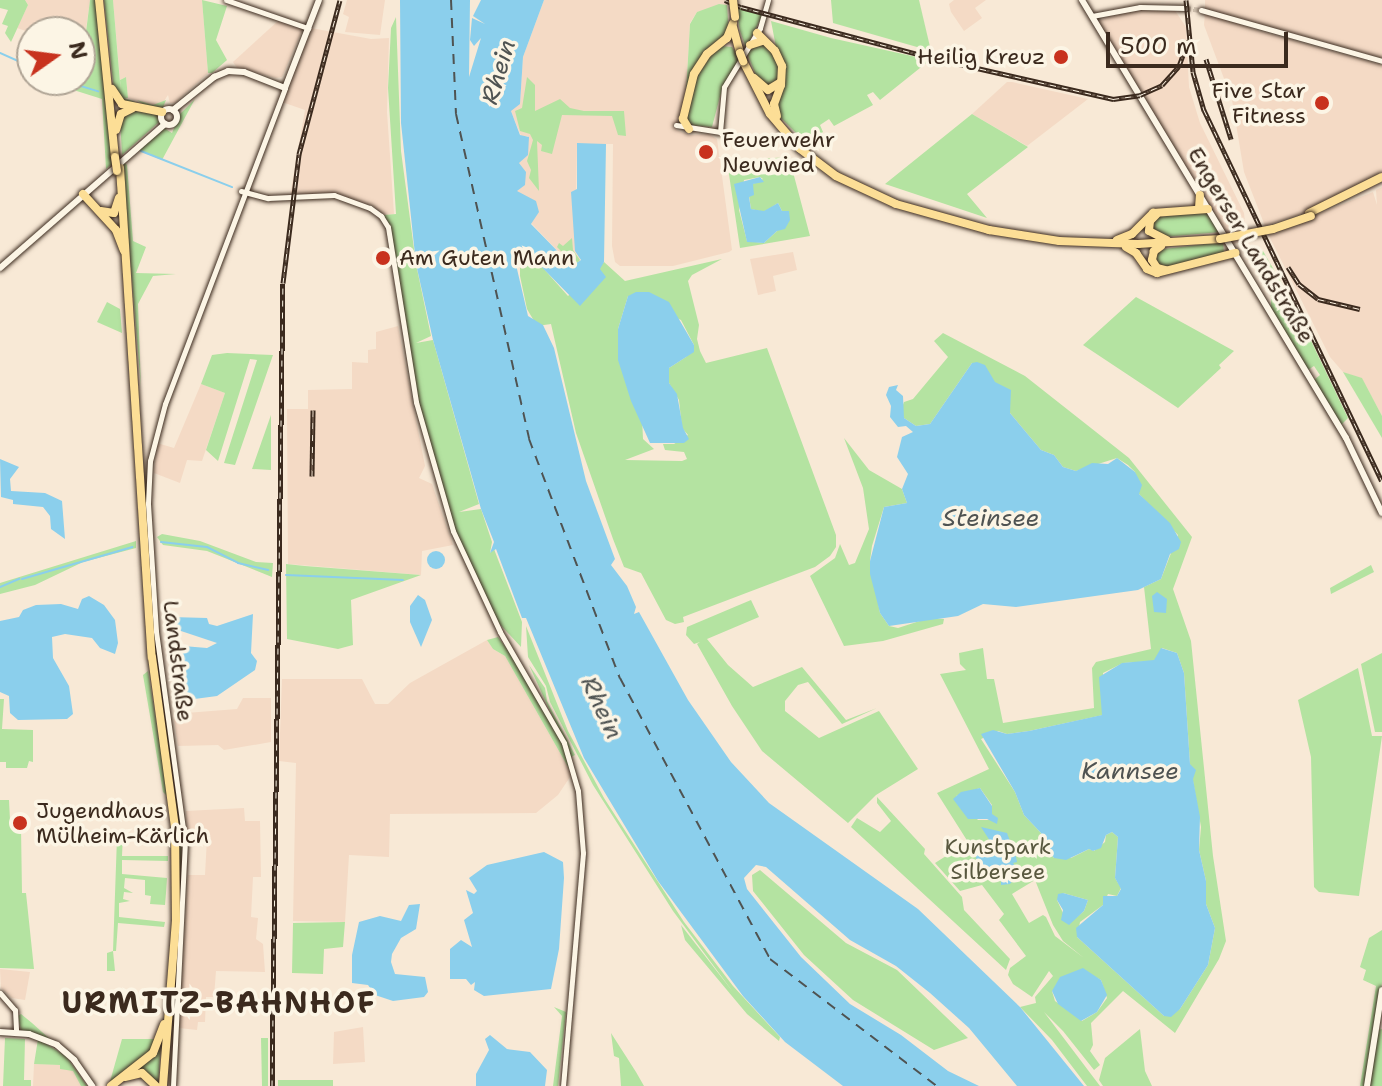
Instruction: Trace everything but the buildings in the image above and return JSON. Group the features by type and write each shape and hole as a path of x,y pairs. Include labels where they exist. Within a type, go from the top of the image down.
{"highway":[{"path":"100,0 116,131 152,657 176,837 176,920 159,1086"},
{"path":"100,0 117,156"},
{"path":"731,0 733,19 762,102 792,141 829,171 867,190 936,213 999,228 1117,242 1226,247"},
{"path":"689,129 681,118 698,66 728,36 733,19"},
{"path":"744,53 763,39 781,62 782,81 774,101 777,116"},
{"path":"719,45 731,45 744,53 754,78 777,116 815,156 867,190"},
{"path":"754,78 768,90 782,81"},
{"path":"111,85 122,104 162,119"},
{"path":"116,131 120,115 129,109 162,119"},
{"path":"118,170 149,657 172,827 172,920 159,1086"},
{"path":"1117,242 1134,251 1152,272 1175,269 1258,229 1310,215 1382,179"},
{"path":"1117,242 1132,234 1148,215 1201,208 1200,195"},
{"path":"84,196 107,214 117,209 119,197"},
{"path":"84,196 116,230 124,252"},
{"path":"1164,212 1153,217 1148,226 1152,235 1167,242"},
{"path":"1167,242 1154,251 1152,262 1161,270 1175,269"},
{"path":"114,1086 153,1053 164,1023"},
{"path":"114,1086 127,1075 137,1072 150,1077 159,1086"}],"main road":[{"path":"282,85 318,0"},
{"name":"Engerser Landstraße","path":"1082,0 1200,195"},
{"path":"282,85 307,24"},
{"path":"0,268 84,196 162,119 225,72 241,72 282,85"},
{"path":"162,119 174,123 175,112"},
{"name":"Engerser Landstraße","path":"1201,208 1354,451 1382,513"},
{"path":"1367,1086 1382,990"},
{"path":"0,1032 16,1032 52,1043 74,1063 90,1086"}],"street":[{"path":"226,0 307,24"},
{"path":"763,39 768,0"},
{"path":"1092,16 1140,7 1186,8"},
{"path":"1201,10 1382,61"},
{"path":"713,128 719,117 727,81 744,53"},
{"path":"221,252 282,85"},
{"path":"719,117 720,132"},
{"path":"704,130 713,128 720,132"},
{"path":"689,129 720,132"},
{"path":"244,191 262,197 328,194 370,208 386,222 416,402 453,531 500,632 564,743 580,805 583,853 573,1006 563,1086"},
{"path":"221,252 244,191"},
{"name":"Landstraße","path":"173,1086 185,843 156,631 148,477 162,414 221,252"},
{"path":"0,993 15,1008 16,1032"}],"shaded area":[{"path":"25,0 90,0 88,16 23,16 28,5"},
{"path":"113,0 202,0 208,73 175,103 170,103 168,95 162,104 153,105 128,98 126,77 120,80"},
{"path":"347,0 385,0 380,35 345,32 349,17 343,14"},
{"path":"544,0 725,0 726,5 697,12 690,23 686,93 676,130 690,135 709,134 717,139 732,250 673,266 620,266 615,262 612,246 613,144 577,144 575,251 580,255 580,263 572,266 531,223 517,192 519,163 528,136 521,136 511,111 512,106 520,104 523,57"},
{"path":"954,0 986,0 975,8 982,18 964,31 951,12 949,4"},
{"path":"1205,0 1382,0 1382,58 1205,9"},
{"path":"1172,6 1186,27 1189,87 1200,123 1244,213 1247,240 1233,244 1097,22 1118,12"},
{"path":"1205,12 1259,31 1382,65 1382,174 1308,212 1265,226 1244,172 1232,100 1204,25"},
{"path":"278,21 303,28 282,77 237,68 233,62"},
{"path":"311,28 371,39 389,38 387,112 394,214 384,215 373,206 334,194 290,195 305,110 282,102"},
{"path":"1007,82 1088,99 1027,146 972,114"},
{"path":"1382,187 1382,416 1362,379 1343,372 1330,357 1268,234 1373,192 1377,205 1376,190"},
{"path":"793,252 797,270 773,276 776,291 758,295 750,259"},
{"path":"398,326 425,466 419,478 432,484 453,545 422,551 421,575 288,564 287,409 308,409 308,390 352,389 352,362 368,363 368,350 376,349 376,332"},
{"path":"201,384 225,393 202,461 187,460 180,483 154,473 157,443 174,448"},
{"path":"487,640 493,649 505,656 572,774 558,795 536,813 390,814 389,857 349,855 345,922 293,921 296,763 279,761 282,679 362,679 375,704 388,704 410,683"},
{"path":"243,698 271,698 271,742 224,750 218,745 178,746 173,714 237,709"},
{"path":"244,808 245,821 260,821 261,877 253,877 251,917 258,918 256,939 263,944 265,972 216,971 214,997 206,997 205,1022 198,1022 197,1030 179,1028 188,875 205,875 207,838 187,838 186,811"},
{"path":"0,969 30,972 25,1000 12,998 1,988"},
{"path":"363,1027 365,1062 333,1064 334,1032"},
{"path":"34,1064 74,1065 87,1086 33,1086"}],"green space":[{"path":"0,0 25,0 28,5 23,16 16,16 16,31 11,42 5,33 8,26 2,24 8,10 0,8"},
{"path":"90,0 97,0 112,164 106,169 102,99 93,96 96,96 96,16 88,16"},
{"path":"104,0 113,0 121,94 120,80 126,77 128,98 124,98 144,105 137,100 153,105 166,100 162,110 125,104 114,90"},
{"path":"202,0 227,6 216,40 227,60 212,73 208,73"},
{"path":"831,0 919,0 931,51 833,23"},
{"path":"719,4 727,5 729,33 709,50 686,93 690,24 697,12"},
{"path":"736,7 763,14 746,48 740,31"},
{"path":"396,17 401,151 416,264 431,336 416,343 433,340 479,504 459,512 481,509 492,542 490,553 494,549 522,622 521,647 495,619 455,531 418,401 384,215 396,214 388,88 391,28"},
{"path":"771,21 930,60 880,100 873,92 867,95 873,105 834,126 829,119 820,125 823,132 806,143 781,118 776,106 783,84"},
{"path":"761,42 773,51 781,76 774,87 759,83 747,53"},
{"path":"721,46 732,47 739,59 722,89 712,127 687,125 685,111 702,62"},
{"path":"527,77 535,85 535,111 560,99 570,108 584,111 624,111 626,136 618,135 612,116 562,115 552,154 541,151 542,145 537,141 539,191 529,178 531,170 527,161 533,140 530,134 520,131 515,111 522,108"},
{"path":"195,99 162,160 138,150 159,125 172,133 180,114"},
{"path":"133,109 157,115 159,122 122,155 120,118"},
{"path":"972,114 1028,147 967,194 987,218 885,184"},
{"path":"789,157 810,236 740,248 727,161","holes":["763,179 753,184 749,196 751,209 764,212 778,203 782,211 777,231 764,243 747,241 739,210 744,180"]},
{"path":"122,160 127,165 133,241 146,247 136,273 176,274 153,276 138,304 141,388"},
{"path":"1207,212 1221,232 1163,237 1153,233 1151,223 1158,217"},
{"path":"572,238 573,250 580,260 575,265 557,247 559,243 563,246"},
{"path":"1223,242 1224,253 1174,268 1156,265 1156,253 1164,249"},
{"path":"520,249 535,259 568,296 604,262 625,281 722,259 692,275 688,281 699,325 697,339 700,351 706,363 767,348 836,535 836,547 830,556 815,567 683,617 684,622 675,624 666,620 641,573 624,567 576,433 551,324 537,326 527,309 520,276","holes":["628,296 681,320 694,345 686,357 669,368 669,383 679,400 682,428 688,435 674,444 663,444 665,450 684,452 687,459 625,460 654,449 643,439 642,418 624,377 618,329"]},
{"path":"1263,251 1291,299 1348,418 1341,425 1314,380 1320,375 1314,366 1308,370 1271,308 1271,296 1250,256"},
{"path":"1136,297 1234,351 1219,365 1221,368 1178,408 1083,345"},
{"path":"107,302 120,309 122,333 97,322"},
{"name":"Kunstpark Silbersee","path":"943,333 1025,376 1129,458 1192,537 1173,589 1191,641 1213,856 1226,941 1219,959 1175,1033 1123,991 1091,1023 1093,1045 1090,1051 1100,1065 1094,1070 1044,1012 1100,1086 1087,1086 1052,1040 1020,1007 1036,1003 1035,997 1053,976 1049,971 1032,997 1013,984 1008,975 1010,968 1026,956 999,920 1004,914 982,885 960,891 935,863 968,842 937,793 989,769 940,674 966,670 960,664 959,653 983,648 987,679 994,679 1003,723 1094,708 1092,668 1096,662 1151,649 1144,587 1161,579 1178,535 1139,494 1135,472 1117,458 1076,471 1063,467 1054,455 1041,450 1010,413 988,373 972,363 930,424 916,426 904,418 901,410 904,402 913,399 948,357 934,341","holes":["1162,648 1177,653 1184,673 1190,764 1201,827 1199,850 1206,881 1206,904 1215,928 1208,965 1180,1009 1164,1016 1077,937 1080,922 1103,905 1108,894 1117,896 1121,888 1115,878 1118,837 1112,832 1094,851 1089,849 1071,858 1054,858 1044,844 1041,833 1024,815 1015,792 981,739 998,731 1007,734 1029,731 1103,715 1103,673 1123,663 1154,661","980,788 992,805 989,820 978,820 956,796","1035,880 1053,925 1063,941 1084,958 1055,936 1043,915 1029,923 1012,894","1063,893 1088,900 1084,911 1077,917 1063,913 1057,900","1089,974 1101,980 1107,998 1097,1012 1082,1021 1055,1001 1052,991"]},
{"path":"212,355 273,355 235,465 224,463 257,360 250,359 218,461 206,450 225,393 201,384"},
{"path":"1343,372 1362,378 1382,416 1382,438"},
{"path":"271,415 271,470 252,469"},
{"path":"844,438 869,470 902,489 907,503 884,507 872,546 870,561 880,613 889,626 898,628 929,618 944,619 943,624 883,641 844,646 810,576 835,558 840,544 849,565 855,563 869,529 863,488"},
{"path":"162,534 200,541 256,562 273,563 272,577 207,551 163,545 157,537"},
{"path":"136,541 136,548 83,562 35,585 0,594 0,583"},
{"path":"286,564 421,575 351,600 353,645 338,649 287,639"},
{"path":"1371,565 1374,572 1331,594 1330,588"},
{"path":"751,600 759,617 707,639 728,665 753,687 802,667 846,720 877,708 842,724 808,682 798,685 785,701 785,711 819,738 879,711 918,769 876,795 848,823 762,751 732,706 697,644 700,642 694,644 686,635 687,627"},
{"path":"526,626 568,731 604,798 684,922 733,986 780,1037 779,1041 747,1014 685,940 681,925 733,992 673,911 593,785 550,702 546,686 528,657"},
{"path":"498,637 518,664 563,743 572,774 505,656 493,649 487,640"},
{"path":"1382,653 1382,732 1375,732 1361,664"},
{"path":"529,665 545,688 547,701 575,755 571,757"},
{"path":"1358,668 1372,736 1382,736 1359,896 1319,892 1314,887 1311,757 1298,700"},
{"path":"148,671 168,797 163,792 143,675"},
{"path":"155,671 179,795 182,838 174,1018 170,1018 179,868 175,798 178,801"},
{"path":"0,699 4,699 2,729 33,730 33,762 29,761 27,768 6,768 6,762 0,762"},
{"path":"877,797 925,849 924,854 962,897 964,910 1010,959 1006,970 851,827 857,818 880,832 891,821 877,803"},
{"path":"0,800 9,800 10,820 14,820 15,827 21,827 22,893 26,893 34,969 0,968"},
{"path":"33,826 123,834 122,856 168,856 168,861 122,860 122,874 167,878 165,905 150,904 151,896 145,895 145,880 125,878 124,888 133,893 124,892 123,899 130,901 119,903 119,917 165,922 164,927 118,923 116,951 113,951 117,837"},
{"path":"760,870 846,943 897,970 968,1038 934,1050 853,1000 804,955 753,891 752,875"},
{"path":"345,922 343,947 324,949 323,974 292,973 293,923"},
{"path":"1382,930 1382,983 1365,1086 1360,1086 1376,986 1363,980 1366,970 1360,967 1369,938"},
{"path":"113,951 115,971 107,971 107,953"},
{"path":"554,1007 566,1012 558,1086 553,1086 562,1016"},
{"path":"21,1014 52,1041 21,1030 18,1016"},
{"path":"1140,1029 1145,1071 1152,1086 1103,1086 1099,1080 1105,1058"},
{"path":"1382,1029 1382,1086 1368,1086 1378,1030"},
{"path":"611,1033 644,1086 621,1086 619,1058 614,1056"},
{"path":"5,1038 25,1039 24,1080 31,1080 31,1086 3,1086"},
{"path":"261,1038 268,1038 268,1086 262,1086"},
{"path":"38,1039 66,1056 87,1086 81,1086 73,1071 60,1069 60,1065 34,1064"},
{"path":"122,1039 158,1039 156,1046 109,1085"},
{"path":"161,1041 158,1086 154,1079 126,1072"},
{"path":"278,1080 333,1080 333,1086 278,1086"}],"water":[{"name":"Rhein","path":"400,0 470,0 469,77 481,38 474,46 470,40 472,18 485,24 473,16 481,0 544,0 523,57 520,104 511,111 520,135 529,137 528,155 519,163 526,172 525,185 517,191 536,201 539,212 531,224 572,266 581,260 575,251 571,192 577,189 577,143 606,144 604,262 600,269 606,277 580,306 525,250 517,253 517,269 528,316 543,325 554,348 586,481 615,559 611,565 627,586 636,607 634,614 639,612 688,700 731,762 769,803 918,909 1020,1007 1084,1086 1017,1086 969,1028 930,993 896,966 850,940 766,867 756,865 744,878 747,889 801,957 850,1004 901,1035 948,1071 979,1086 843,1086 785,1042 743,996 658,881 584,758 526,618 522,618 496,549 490,553 494,542 481,509 433,340 416,264 401,123"},
{"path":"760,177 764,182 753,184 754,195 749,197 751,209 764,211 778,203 782,211 789,211 790,220 785,229 777,231 764,243 747,242 734,184"},
{"path":"636,292 649,292 669,302 694,345 694,352 669,368 669,383 677,394 683,428 689,439 684,443 650,443 631,401 618,360 618,329 628,296"},
{"name":"Steinsee","path":"972,363 985,365 995,382 1011,390 1010,413 1041,450 1054,455 1063,467 1076,471 1092,463 1108,464 1117,458 1135,472 1142,485 1139,494 1170,523 1181,542 1179,549 1170,554 1161,579 1138,590 1016,607 983,604 958,616 889,626 880,613 870,574 870,561 884,507 907,503 902,489 908,474 897,457 902,437 913,432 906,426 898,427 890,417 891,406 886,395 889,387 898,385 896,390 903,396 904,418 916,426 930,424"},
{"path":"0,459 19,467 10,479 11,491 45,493 62,501 65,539 51,529 50,516 43,507 13,504 13,500 1,497"},
{"path":"436,551 445,560 436,569 427,560"},
{"path":"1157,592 1167,599 1166,613 1154,612 1152,596"},
{"path":"418,595 425,600 432,620 421,647 410,622 410,606"},
{"path":"89,596 104,605 115,620 118,643 115,654 100,648 92,638 65,634 52,637 53,658 69,686 73,714 67,719 18,720 10,713 9,696 0,692 0,621 19,617 23,610 36,605 61,604 78,609 82,599"},
{"path":"253,614 251,653 257,661 255,670 217,696 187,700 176,696 171,645 207,648 217,643 172,628 168,624 171,617 207,618 209,624 217,626"},
{"name":"Kannsee","path":"1161,648 1177,653 1184,673 1190,764 1196,770 1193,779 1200,817 1199,850 1206,881 1206,904 1215,928 1208,965 1180,1009 1171,1017 1164,1016 1077,937 1076,928 1103,905 1103,896 1117,896 1121,889 1115,878 1118,837 1112,832 1106,835 1101,848 1089,849 1066,860 1054,858 1044,844 1041,833 1024,815 1015,792 981,734 993,730 1007,734 1029,731 1102,715 1099,677 1122,663 1154,660"},
{"path":"980,788 992,806 992,814 998,818 997,824 987,819 968,819 953,799 961,792"},
{"path":"981,827 1007,833 1017,862 1013,863 1020,872 1010,884 1001,885 1001,874 994,870 987,875 984,867 978,868 975,852 992,844"},
{"path":"544,852 563,862 564,878 559,949 551,989 484,996 474,990 475,982 471,985 466,979 450,979 450,949 461,940 472,947 464,920 473,913 466,890 474,894 477,891 469,878 487,865"},
{"path":"1058,894 1088,900 1084,911 1069,925 1061,920 1063,910 1057,900"},
{"path":"420,904 416,929 401,938 391,962 395,974 425,977 428,992 424,997 393,1001 375,995 368,985 352,983 352,955 359,922 380,916 401,921 409,905"},
{"path":"1083,968 1101,980 1107,995 1097,1012 1081,1021 1058,1004 1052,991 1060,977"},
{"path":"490,1035 507,1049 530,1052 547,1070 545,1086 476,1086 476,1074 489,1050 485,1039"}],"waterway":[{"path":"0,53 16,60"},
{"path":"141,151 232,187"},
{"path":"161,542 207,547 238,563 268,570"},
{"path":"22,579 132,547"},
{"path":"286,575 403,580"},
{"path":"0,587 19,579"}],"ferry route":[{"path":"451,0 456,114 529,439 620,678 770,959 937,1086"}],"tunnel":[{"path":"1186,8 1201,10"}],"railway":[{"path":"272,1086 283,283 299,154 340,0"},
{"path":"725,0 741,7 933,58 1113,99 1140,95 1162,85 1179,66 1188,41"},
{"path":"1186,0 1193,72 1204,110 1382,481"},
{"path":"1206,59 1231,139"},
{"path":"1288,267 1299,284 1318,299 1360,309"},
{"path":"312,476 313,410"}],"place":[{"name":"Heilig Kreuz","path":"1061,57"},
{"name":"Five Star Fitness","path":"1322,103"},
{"name":"Feuerwehr Neuwied","path":"706,152"},
{"name":"Am Guten Mann","path":"383,258"},
{"name":"Jugendhaus Mülheim-Kärlich","path":"20,823"}],"district":[{"name":"URMITZ-BAHNHOF","path":"219,1003"}]}
